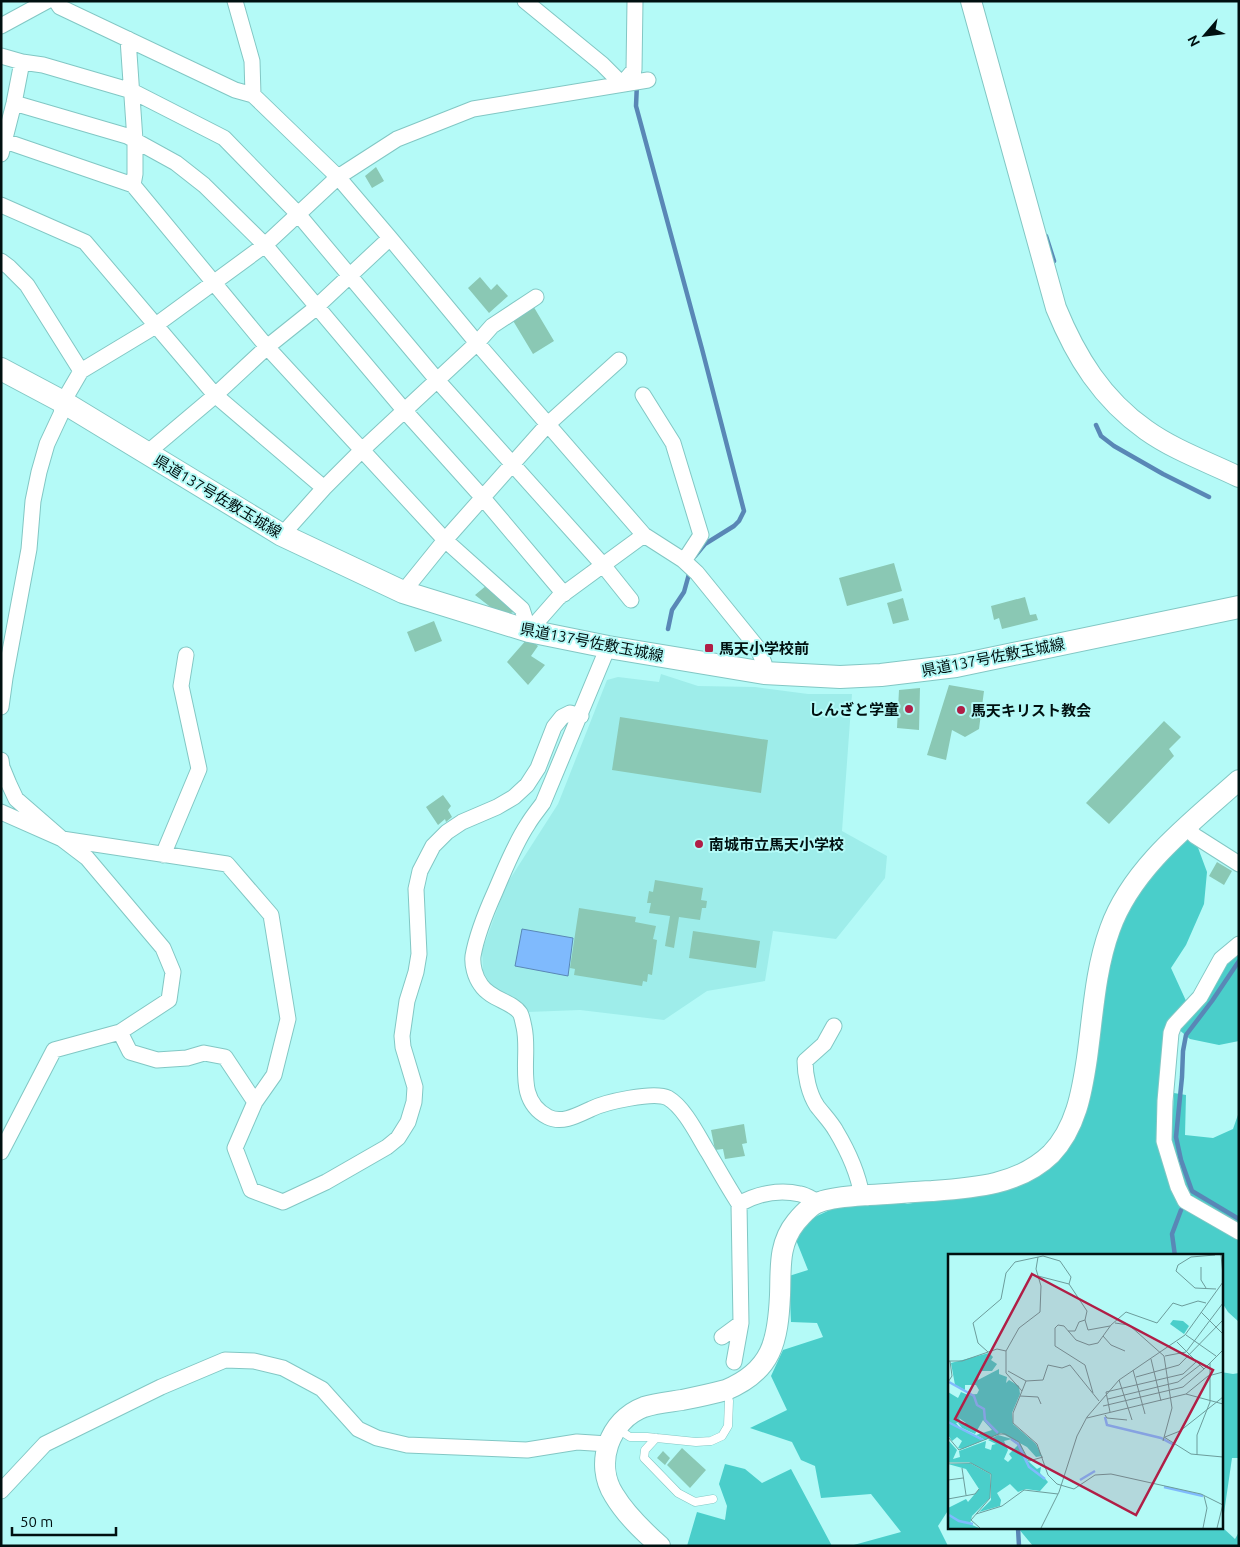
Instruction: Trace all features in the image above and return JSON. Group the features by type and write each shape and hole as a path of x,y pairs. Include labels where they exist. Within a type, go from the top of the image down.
{"main road":[{"name":"県道137号佐敷玉城線","path":"1,369 63,402 282,535 403,592 529,631 608,647 764,674 840,678 881,676 956,666 1239,607"}],"street":[{"path":"1,26 47,1"},
{"path":"56,1 60,7 235,90 253,95 338,177 477,343 644,535 684,561 697,573 758,646 764,663 764,674"},
{"path":"235,1 252,62 253,95"},
{"path":"525,1 602,64 622,84"},
{"path":"622,84 634,70 635,1"},
{"path":"971,1 1033,205 1056,308 1067,335 1094,381 1120,410 1147,431 1239,477"},
{"path":"128,39 135,140 136,174 133,186"},
{"path":"1,56 43,65 132,91 224,138 298,214 437,380 514,464 603,565 631,600"},
{"path":"22,62 3,148 133,186 267,347 445,540 522,609 529,631"},
{"path":"1,706 29,550 33,501 46,444 61,414 63,402 81,371 156,324 265,245 338,177 398,139 473,109 648,80"},
{"path":"14,103 127,136 176,163 204,185 265,245 404,410 483,498 564,594"},
{"path":"1,205 85,242 215,395 324,488"},
{"path":"147,453 215,395 267,347 317,306 390,238"},
{"path":"1,261 26,285 81,371"},
{"path":"282,535 324,488 362,450 477,343 492,326 536,297"},
{"path":"403,592 445,540 548,424 619,360"},
{"path":"643,396 673,443 701,536 684,561"},
{"path":"529,631 558,598 644,535"},
{"path":"608,647 544,803 518,841 482,921 473,957 474,969 480,984 489,994 520,1012 525,1029 526,1089 532,1104 548,1117 564,1119 576,1116 597,1106 624,1099 647,1096 666,1097 677,1105 691,1124 739,1204 741,1323 734,1362"},
{"path":"163,855 199,769 181,686 186,655"},
{"path":"1,812 62,839 227,864 271,915 288,1019 274,1075 255,1102 235,1148 251,1190 283,1202 326,1182 388,1147 398,1138 408,1122 414,1102 415,1087 403,1048 402,1036 407,1001 416,972 419,954 416,889 420,871 433,846 447,832 462,822 497,807 514,797 526,785 538,768 554,727 562,717 570,713 580,716"},
{"path":"1,760 2,767 16,799 87,858 163,948 173,972 169,1000 120,1032 54,1050 1,1152"},
{"path":"660,1546 627,1514 613,1494 605,1472 612,1436 619,1424 643,1408 726,1390 738,1385 756,1373 768,1358 775,1340 783,1246 788,1233 797,1220 818,1202 862,1196 972,1188 995,1183 1009,1179 1039,1164 1059,1144 1073,1119 1081,1093 1095,992 1110,928 1118,909 1151,861 1239,780"},
{"path":"1186,827 1196,836 1239,864"},
{"path":"1239,944 1221,959 1200,997 1174,1025 1171,1033 1165,1101 1164,1141 1178,1187 1185,1201 1239,1232"},
{"path":"834,1026 824,1044 805,1061 805,1070 815,1104 834,1128 846,1148 860,1185 862,1196"},
{"path":"120,1032 130,1052 157,1060 187,1058 204,1053 225,1057 255,1102"},
{"path":"739,1204 755,1196 789,1192 801,1194 818,1202"},
{"path":"722,1337 741,1323"},
{"path":"1,1491 45,1444 161,1387 225,1360 254,1361 283,1368 322,1389 358,1429 377,1438 407,1446 527,1450 612,1436"}],"lane":[{"path":"612,1436 696,1442 722,1436 728,1426 729,1401 726,1390"},
{"path":"656,1438 645,1450 644,1458 678,1494 695,1502 713,1499"}],"shaded area":[{"name":"南城市立馬天小学校","path":"661,674 698,686 755,687 808,694 852,694 842,831 887,856 885,878 836,939 773,931 765,981 707,991 664,1020 580,1010 528,1012 513,997 492,988 483,971 482,951 506,885 558,804 607,680 618,677 659,682"},
{"path":"1184,835 1197,845 1207,872 1204,904 1186,945 1171,968 1187,1003 1166,1027 1173,1188 1239,1238 1239,1322 1228,1312 1222,1303 1222,1254 948,1254 948,1511 938,1526 948,1546 850,1546 901,1532 871,1494 821,1498 815,1466 801,1460 792,1442 750,1428 787,1410 771,1376 783,1350 823,1337 817,1323 791,1322 789,1276 808,1270 796,1240 806,1221 843,1204 894,1199 907,1204 958,1195 1069,1143 1113,948 1124,915 1138,889"},
{"path":"522,929 573,938 568,976 515,966"},
{"path":"1239,951 1239,1041 1219,1045 1190,1039 1177,1028 1225,963"},
{"path":"1174,1093 1186,1095 1185,1135 1213,1138 1233,1129 1239,1112 1239,1223 1199,1205 1187,1193 1171,1144"},
{"path":"1222,1372 1239,1373 1239,1458 1232,1458 1222,1527"},
{"path":"725,1464 745,1469 762,1483 791,1469 832,1546 687,1546 697,1512 725,1520 727,1506 719,1484"},
{"path":"1222,1527 1235,1539 1239,1532 1239,1546 1033,1546 1020,1530 1222,1530"}],"building":[{"path":"376,167 384,181 372,188 365,176"},
{"path":"480,277 491,290 497,284 508,296 489,313 468,288"},
{"path":"532,304 554,341 533,354 512,319"},
{"path":"894,563 902,591 847,606 839,578"},
{"path":"487,585 514,612 507,614 493,609 475,595"},
{"path":"1025,597 1030,615 1036,614 1038,620 1002,629 999,618 994,620 991,606"},
{"path":"903,598 909,620 893,624 887,603"},
{"path":"434,621 442,641 415,652 407,632"},
{"path":"528,638 538,646 531,656 545,665 528,685 507,662"},
{"name":"馬天キリスト教会","path":"949,685 984,691 979,729 965,737 952,730 946,760 927,755"},
{"name":"しんざと学童","path":"920,688 919,730 897,728 899,690"},
{"path":"620,717 768,740 761,793 612,770"},
{"path":"1164,721 1181,737 1169,749 1174,756 1109,824 1086,803"},
{"path":"443,795 451,806 448,810 452,817 446,822 445,819 438,825 426,807"},
{"path":"1217,862 1232,871 1224,885 1209,876"},
{"path":"655,880 703,888 701,900 707,901 706,908 702,908 700,920 679,917 674,948 665,946 670,916 649,913 651,903 647,903 649,891 653,892"},
{"path":"579,908 636,917 635,922 656,926 653,939 657,940 652,975 648,974 647,982 643,981 642,986 574,975 575,969 570,968"},
{"path":"693,931 760,941 756,968 689,958"},
{"path":"744,1124 747,1143 742,1144 745,1156 725,1159 723,1149 715,1150 711,1130"},
{"path":"682,1448 706,1470 690,1488 667,1465"},
{"path":"663,1451 670,1458 665,1465 657,1458"}],"waterway":[{"path":"637,83 636,106 744,511 734,526 705,544 695,556"},
{"path":"1046,236 1054,261"},
{"path":"1096,425 1101,436 1114,446 1209,497"},
{"path":"668,629 672,610 684,592 689,574"},
{"path":"1239,961 1186,1035 1176,1137 1181,1160 1192,1191 1239,1219"},
{"path":"1175,1254 1172,1234 1181,1210"},
{"path":"1018,1530 1019,1546"}],"place":[{"name":"馬天小学校前","path":"709,648"},
{"name":"しんざと学童","path":"909,709"},
{"name":"馬天キリスト教会","path":"961,710"},
{"name":"南城市立馬天小学校","path":"699,844"}]}
